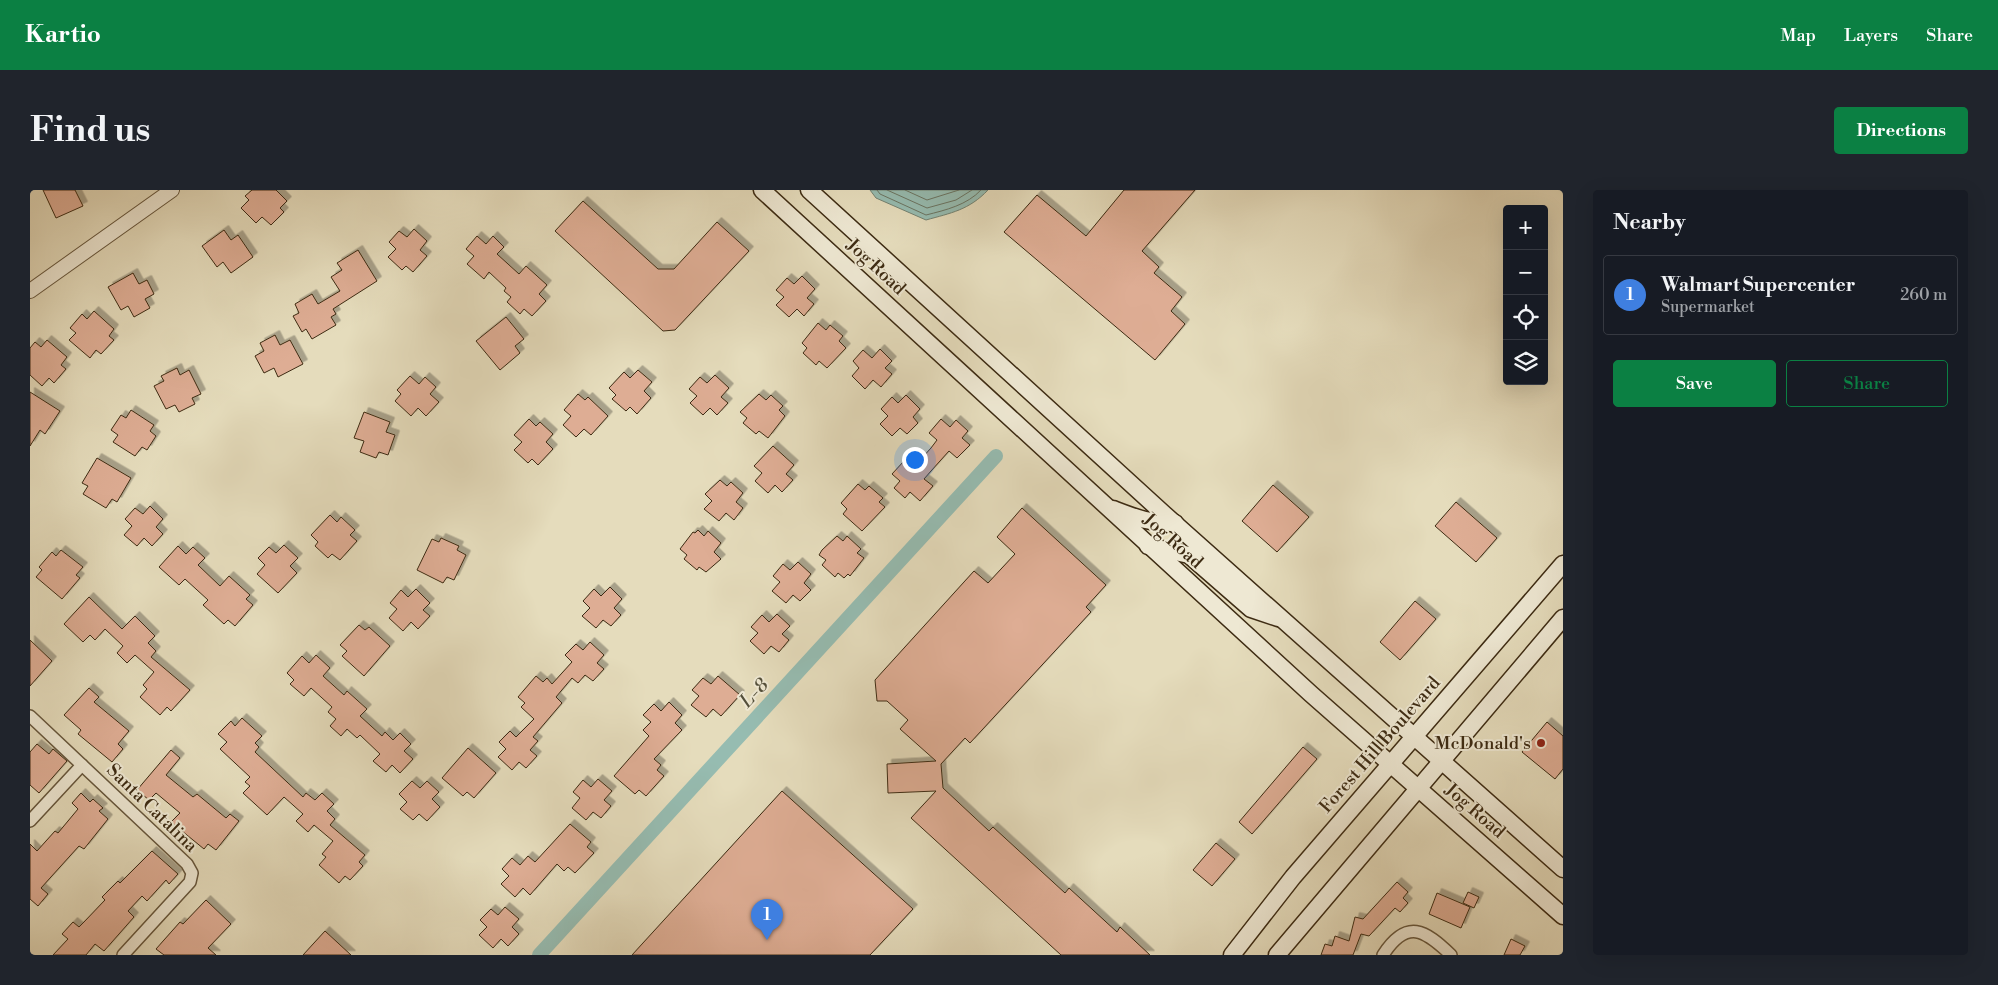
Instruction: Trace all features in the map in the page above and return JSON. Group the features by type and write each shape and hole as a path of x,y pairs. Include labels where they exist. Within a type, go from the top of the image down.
{"main road":[{"name":"Jog Road","path":"762,190 1148,546 1390,764 1563,916"},
{"name":"Jog Road","path":"809,190 1175,523 1563,868"},
{"path":"1104,505 1143,521 1158,524 1175,523"},
{"path":"1148,546 1189,555 1251,609 1288,622"},
{"name":"Forest Hill Boulevard","path":"1232,955 1292,878 1563,564"},
{"path":"1277,955 1563,618"}],"street":[{"path":"30,291 172,190"},
{"name":"Santa Catalina","path":"30,716 187,864 192,872 190,882 123,955"},
{"path":"30,820 82,765"},
{"path":"1384,955 1400,936 1417,931 1433,938 1451,955"}],"water":[{"path":"870,190 988,190 967,206 952,213 926,220 876,198"}],"building":[{"path":"43,190 75,190 83,206 56,218"},
{"path":"252,190 276,190 287,201 280,208 284,212 271,225 262,217 256,223 241,208 249,200 245,196"},
{"path":"1124,190 1195,190 1142,251 1159,267 1154,273 1182,297 1171,311 1185,324 1155,360 1004,232 1037,195 1086,236"},
{"path":"583,201 658,269 674,269 717,222 749,251 675,330 663,331 555,231"},
{"path":"414,229 427,241 420,250 427,256 413,272 406,266 402,270 388,257 396,249 389,242 399,231 407,237"},
{"path":"224,230 231,240 238,235 253,257 231,273 223,262 217,267 202,246"},
{"path":"477,236 486,244 493,236 504,247 497,254 519,274 526,266 547,285 539,294 546,301 532,316 524,309 520,314 507,302 511,297 504,291 506,288 489,272 484,279 467,264 474,256 466,249"},
{"path":"358,250 377,281 333,309 336,314 331,317 336,325 312,339 306,329 302,332 293,316 299,313 295,304 312,294 318,304 340,291 331,277 342,270 337,263"},
{"path":"133,273 139,284 147,280 154,294 145,299 150,308 134,317 128,306 121,310 108,287"},
{"path":"802,276 815,289 807,298 814,304 804,316 797,309 789,317 776,305 784,297 776,290 787,278 794,284"},
{"path":"94,311 114,329 109,336 114,340 101,354 96,350 90,358 69,340 76,333 70,328 82,314 87,319"},
{"path":"506,317 524,339 515,346 520,353 500,370 476,341"},
{"path":"818,323 826,330 830,325 843,336 839,341 846,348 827,368 819,361 816,365 803,353 807,348 802,343"},
{"path":"275,335 280,345 290,340 303,364 278,377 274,368 264,373 255,356 264,351 260,343"},
{"path":"47,340 67,357 61,365 66,369 54,383 49,378 42,386 30,375 30,348 35,342 41,347"},
{"path":"880,349 892,361 885,368 892,374 881,387 873,380 865,389 852,376 859,368 853,361 863,350 872,358"},
{"path":"177,368 180,375 189,370 201,394 192,398 195,404 179,412 175,405 166,409 154,386 164,381 161,376"},
{"path":"638,370 652,382 644,391 651,398 637,414 630,407 626,411 612,399 616,395 609,388 624,372 630,378"},
{"path":"715,375 729,388 721,397 728,403 717,415 710,408 703,415 690,403 697,396 689,389 700,377 707,383"},
{"path":"410,376 419,384 425,377 436,387 430,394 439,402 426,416 418,408 411,416 395,401 401,394 397,390"},
{"path":"30,392 60,411 45,434 40,430 30,446"},
{"path":"578,394 585,400 588,397 608,416 591,435 584,429 576,437 563,425 571,416 564,410"},
{"path":"759,394 766,400 771,395 783,406 779,410 785,416 768,438 759,431 756,434 743,423 747,418 740,412"},
{"path":"906,395 920,409 913,417 918,423 907,434 900,428 892,436 880,424 888,416 881,409 892,397 898,403"},
{"path":"131,410 154,425 150,431 156,436 147,450 142,447 135,456 113,442 118,435 111,430 121,415 126,418"},
{"path":"364,412 390,422 386,432 395,435 388,455 379,452 376,458 360,452 364,441 354,438"},
{"path":"529,419 536,426 540,422 553,434 546,442 553,449 538,465 532,459 528,463 514,450 522,442 514,435"},
{"path":"941,419 950,427 956,420 968,431 962,438 970,445 957,458 949,451 931,471 924,479 933,486 920,501 910,492 905,498 894,488 900,481 892,474 904,461 912,469 931,448 937,440 929,433"},
{"path":"773,446 794,465 786,474 793,480 782,492 775,485 768,493 755,481 762,473 754,466"},
{"path":"97,458 131,478 117,502 112,499 106,508 83,494 88,486 82,483"},
{"path":"720,480 727,486 731,482 743,493 736,502 743,508 734,520 726,513 719,521 704,509 712,501 705,494"},
{"path":"858,484 865,490 869,486 883,498 879,502 885,507 862,531 843,514 847,509 841,503"},
{"path":"1273,485 1309,517 1277,552 1242,521"},
{"path":"1456,502 1497,538 1476,562 1435,526"},
{"path":"150,506 163,519 156,527 163,534 152,546 144,538 137,546 124,535 132,526 125,519 135,508 143,514"},
{"path":"1022,508 1106,585 1086,607 1091,612 970,743 965,738 941,764 943,788 989,831 993,827 1065,893 1069,888 1117,932 1120,927 1150,955 1061,955 911,818 936,791 888,793 887,764 936,761 900,729 908,720 887,701 877,701 875,680 974,571 988,583 1015,554 997,537"},
{"path":"330,515 337,522 341,517 355,530 350,535 357,541 340,560 332,554 328,558 315,546 318,542 311,535"},
{"path":"698,530 704,536 708,531 721,543 714,552 721,559 706,572 699,567 697,570 684,559 687,555 680,549 693,532 695,533"},
{"path":"837,536 843,541 847,536 861,549 857,553 864,558 850,576 848,574 844,578 838,573 835,577 822,565 826,560 819,555"},
{"path":"441,538 459,546 457,550 466,555 454,580 447,577 443,583 417,570 432,539 439,542"},
{"path":"284,545 298,558 290,566 297,573 278,593 257,574 265,565 258,558 269,547 276,553"},
{"path":"178,546 186,554 193,547 205,558 198,565 220,586 229,576 250,595 246,599 253,605 235,626 228,620 224,624 203,605 208,600 185,579 179,585 159,567"},
{"path":"61,550 83,567 76,575 80,578 62,599 36,577 42,570 39,567 52,552 56,556"},
{"path":"798,562 811,574 804,583 811,590 800,601 793,595 786,603 772,591 780,582 773,576 783,564 790,570"},
{"path":"610,587 622,599 614,608 621,615 611,626 603,620 596,628 582,616 590,608 583,601 594,589 601,596"},
{"path":"416,589 430,603 423,610 430,616 418,629 411,622 403,631 389,618 397,609 390,603 401,590 408,597"},
{"path":"89,597 122,629 135,616 155,636 148,643 156,651 151,657 190,690 171,711 167,707 160,715 140,697 147,689 143,685 154,672 135,655 127,663 117,653 123,646 105,629 95,640 90,635 83,642 64,624"},
{"path":"1415,601 1436,619 1400,660 1380,642"},
{"path":"777,614 790,626 782,634 789,640 779,652 771,646 764,654 750,641 758,633 751,627 762,615 769,622"},
{"path":"359,625 365,630 369,627 390,646 364,676 342,656 347,651 340,645"},
{"path":"30,640 52,661 30,686"},
{"path":"590,642 604,655 597,663 604,669 593,681 585,675 578,683 572,678 556,697 562,703 533,737 538,741 530,750 537,756 526,768 519,762 512,770 498,757 506,749 499,742 510,731 516,737 534,719 521,707 525,703 518,697 536,676 543,682 547,678 552,684 572,662 565,655 576,644 583,650"},
{"path":"316,655 330,668 323,676 344,695 347,691 367,709 360,716 382,736 385,732 393,740 400,733 411,744 404,751 413,759 400,773 392,765 386,772 373,761 380,754 360,735 357,738 347,729 341,736 330,726 336,719 328,712 332,707 311,688 304,696 290,684 294,680 287,673 302,656 309,663"},
{"path":"718,676 740,695 721,716 713,709 706,717 691,705 699,696 692,690 703,678 711,684"},
{"path":"89,688 99,697 94,702 129,731 118,744 123,749 112,762 78,734 81,730 64,715"},
{"path":"669,702 682,715 675,723 682,730 654,759 661,765 657,770 664,776 646,796 639,790 635,794 614,776 649,736 643,730 651,722 643,715 654,704 661,711"},
{"path":"242,718 262,736 255,743 259,747 255,752 303,797 306,793 315,800 322,793 334,804 327,811 335,819 330,825 365,855 359,862 363,866 350,880 345,876 339,883 319,865 326,857 322,854 333,841 314,825 308,832 296,821 303,814 284,797 267,815 243,793 250,786 245,782 250,777 220,749 227,742 218,734 231,721 235,726"},
{"path":"1547,722 1563,736 1563,769 1555,779 1522,752"},
{"path":"37,744 49,754 53,749 67,761 39,793 30,785 30,752"},
{"path":"1303,747 1317,759 1252,834 1239,822"},
{"path":"468,748 496,773 474,798 467,792 463,796 442,778"},
{"path":"171,750 180,758 166,775 193,797 197,794 226,818 230,814 239,821 216,850 208,844 204,849 171,822 180,813 156,793 149,800 137,790"},
{"path":"598,779 612,791 604,800 611,806 601,818 593,812 586,820 572,808 580,798 573,792 583,780 591,787"},
{"path":"412,781 420,788 427,781 439,792 432,799 440,807 427,821 419,814 413,820 400,809 407,802 399,794"},
{"path":"782,791 913,909 870,955 632,955"},
{"path":"81,793 90,802 93,799 103,808 99,811 108,819 84,849 79,846 41,888 48,894 38,906 30,899 30,844 37,851 55,831 58,833 78,809 72,803"},
{"path":"570,824 591,842 587,847 594,853 575,873 568,867 564,871 557,864 530,895 523,888 515,897 501,884 509,876 502,869 512,858 520,865 528,856 535,862"},
{"path":"1216,843 1235,859 1212,886 1193,870"},
{"path":"152,851 178,874 169,884 166,880 147,901 142,896 128,911 134,917 104,951 95,944 86,955 53,955 68,939 62,934 73,922 79,927 105,900 102,897 118,881 120,883"},
{"path":"1397,882 1408,892 1403,898 1408,903 1400,912 1395,908 1369,936 1361,934 1353,955 1321,955 1325,944 1332,946 1335,936 1349,941 1355,917 1363,919"},
{"path":"1468,892 1479,897 1474,908 1463,903"},
{"path":"1437,893 1470,907 1461,928 1429,914"},
{"path":"206,900 231,924 208,948 216,955 164,955 156,949 180,922 183,924"},
{"path":"505,907 519,919 512,927 519,934 508,946 501,939 493,948 479,935 487,927 480,920 491,909 498,915"},
{"path":"325,931 351,955 303,955"},
{"path":"1511,939 1525,946 1520,955 1504,955"}],"waterway":[{"name":"L-8","path":"539,955 996,456"}],"place":[{"name":"McDonald's","path":"1541,743"},
{"name":"Walmart Supercenter","path":"767,940"}]}
